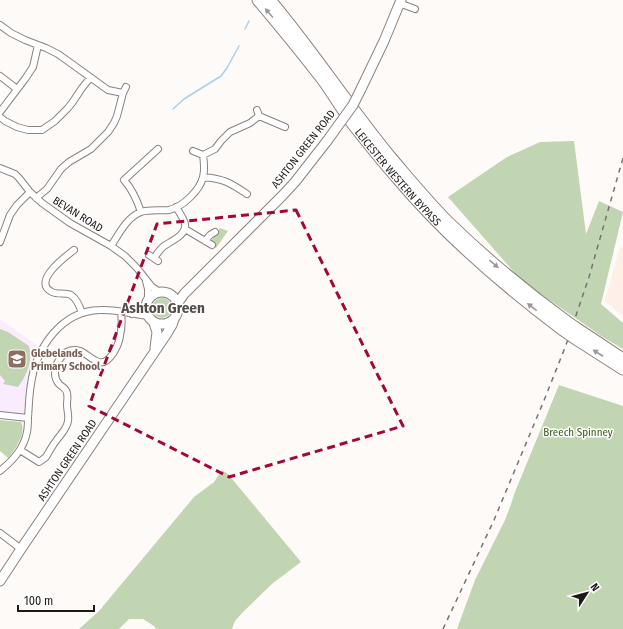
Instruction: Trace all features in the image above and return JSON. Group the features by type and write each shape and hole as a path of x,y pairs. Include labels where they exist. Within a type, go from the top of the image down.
{"highway":[{"name":"LEICESTER WESTERN BYPASS","path":"258,0 315,71 390,171 413,197 481,264 531,306 564,326"},
{"name":"LEICESTER WESTERN BYPASS","path":"270,0 319,62 364,124 431,204 486,257 531,295 564,326"},
{"path":"564,326 623,359"},
{"path":"575,333 623,369"}],"street":[{"path":"399,4 416,10"},
{"name":"ASHTON GREEN ROAD","path":"0,582 172,326 178,312 177,304 184,294 230,250 295,182 353,105 384,41 399,4"},
{"path":"0,25 12,33 58,54 108,90 125,90 117,116 108,132 91,149 60,169 47,189 36,198"},
{"path":"0,112 33,67 38,45"},
{"path":"0,76 18,89"},
{"path":"0,117 17,127 28,130 42,130 67,109 90,78"},
{"path":"193,152 203,155 215,149 221,140 230,132 250,123 258,113 285,127"},
{"path":"141,212 130,186 121,182 145,165 158,149"},
{"path":"111,246 130,219 141,212 170,210 185,202 198,188 203,177 203,155"},
{"name":"BEVAN ROAD","path":"0,168 15,174 36,198 70,223 111,246 129,260 152,287 163,293"},
{"path":"203,177 224,180 247,194"},
{"path":"0,242 10,215 17,205 30,192"},
{"path":"154,258 164,246 177,238 185,229 185,224 176,207"},
{"path":"185,229 212,246"},
{"path":"205,241 215,232"},
{"path":"74,250 58,259 54,268 46,279 46,285 53,293 68,294 72,296 76,300 82,313"},
{"path":"132,314 147,302 148,289 145,278"},
{"name":"ASHTON GREEN ROAD","path":"154,352 157,332 146,311 147,302 151,296 176,291 196,282"},
{"path":"163,293 171,295 175,298 177,304"},
{"path":"0,471 20,450 27,433 32,376 38,358 49,339 63,324 82,313 98,310 132,314 162,324 167,324 174,319"},
{"path":"20,450 39,462 46,457 67,426 68,419 68,387 61,386 56,380 54,374 59,360 69,351 74,350 80,351 105,365 117,347 120,338 122,328 121,312"},
{"path":"0,415 28,418"},
{"path":"0,533 21,549"}],"highlighted area":[{"path":"296,210 403,426 229,477 89,406 157,224"}],"shaded area":[{"path":"620,247 623,248 623,316 605,301"},
{"name":"Glebelands Primary School","path":"0,319 39,347 31,370 25,415 0,413"}],"green space":[{"path":"574,141 586,234 599,201 623,212 601,304 623,323 623,349 601,336 521,280 448,197 507,157 540,142"},
{"path":"220,228 228,231 216,248 209,244"},
{"path":"162,298 169,301 172,308 169,315 162,318 155,315 152,308 155,301"},
{"path":"0,329 8,332 29,346 30,362 24,378 18,387 3,384 5,381 0,375"},
{"name":"Breech Spinney","path":"559,385 623,406 623,629 457,629 475,580 505,520"},
{"path":"0,420 21,422 22,426 19,441 14,451 8,458 0,451"},
{"path":"222,470 228,474 301,562 273,583 243,612 235,621 232,629 156,629 143,619 129,619 119,629 79,629 99,611 194,497 214,482"}],"waterway":[{"path":"245,29 249,21"},
{"path":"173,109 184,99 221,76 239,46"}],"railway":[{"path":"443,629 494,520 566,345 589,277 623,158"}],"place":[{"name":"Glebelands Primary School","path":"17,359"}],"district":[{"name":"Ashton Green","path":"163,308"}]}
